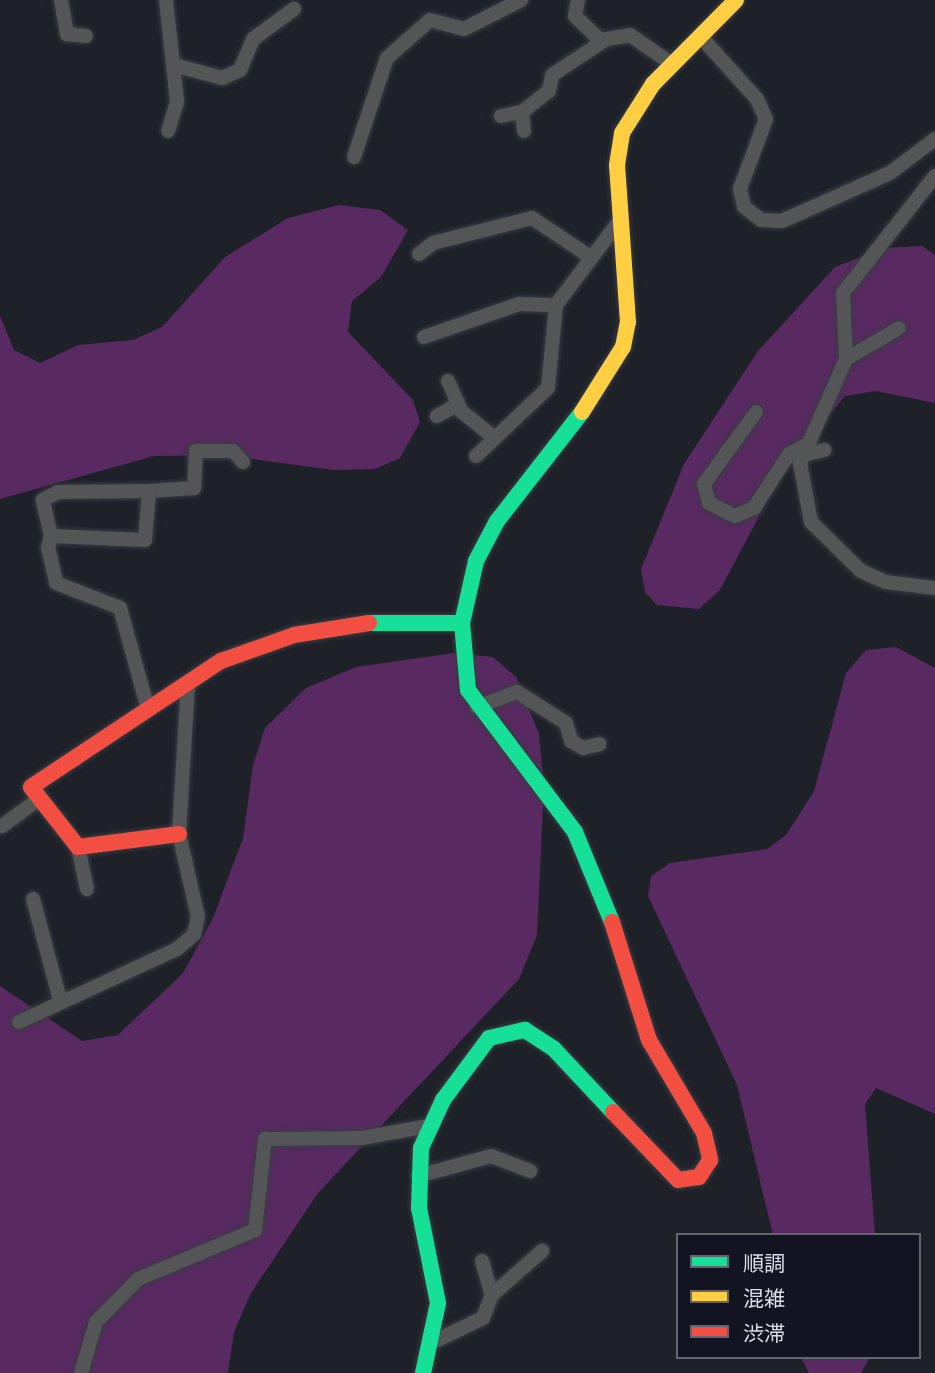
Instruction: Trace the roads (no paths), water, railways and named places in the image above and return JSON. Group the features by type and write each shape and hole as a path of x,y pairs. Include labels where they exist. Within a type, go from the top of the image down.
{"street":[{"path":"61,0 66,34 86,36"},
{"path":"166,0 177,102 168,131"},
{"path":"354,157 387,58 430,20 464,29 521,0"},
{"path":"578,0 575,16 605,40"},
{"path":"423,1373 438,1303 418,1176 428,1126 475,1051 489,1038 525,1030 553,1048 669,1175 699,1177 710,1160 704,1133 649,1040 602,890 575,832 477,707 468,690 462,623 476,561 497,521 617,364 628,322 620,220 622,132 636,105 672,64 736,0"},
{"path":"174,65 222,78 240,70 253,39 294,9"},
{"path":"501,116 522,112 549,90 552,75 605,40 630,35 672,64"},
{"path":"700,36 757,99 766,119 740,189 744,206 761,220 782,220 890,173 935,139"},
{"path":"522,112 524,131"},
{"path":"935,176 843,293 846,359 804,450 802,496 811,522 861,571 887,582 935,588"},
{"path":"419,254 433,243 532,218 592,258"},
{"path":"476,456 492,436 548,388 556,305 620,220"},
{"path":"424,337 519,304 556,305"},
{"path":"846,359 899,328"},
{"path":"448,381 461,410"},
{"path":"437,416 456,406 492,436"},
{"path":"756,412 704,484 709,503 735,516 754,508 789,454 804,450 824,450"},
{"path":"148,709 120,608 56,583 50,572 51,536 43,500 58,492 194,488 195,451 233,451 243,462"},
{"path":"51,536 145,540 149,491"},
{"path":"88,889 78,847 31,787 221,661 294,635 376,622 462,623"},
{"path":"19,1022 60,1000 93,991 177,949 194,934 198,917 179,834 188,682"},
{"path":"477,707 517,692 566,723 571,741 583,748 600,744"},
{"path":"2,825 39,799"},
{"path":"78,847 179,834"},
{"path":"33,899 60,1000"},
{"path":"80,1373 96,1322 138,1279 255,1230 265,1139 362,1138 428,1126"},
{"path":"418,1176 491,1156 530,1171"},
{"path":"431,1343 483,1318 492,1295 542,1251"},
{"path":"482,1262 492,1295"}]}
